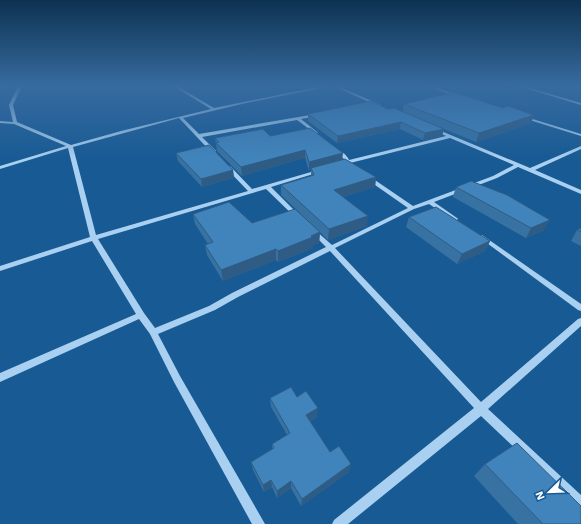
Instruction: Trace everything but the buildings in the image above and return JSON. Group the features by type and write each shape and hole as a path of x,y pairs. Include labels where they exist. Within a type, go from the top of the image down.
{"street":[{"path":"12,110 15,123"},
{"path":"0,168 70,146 203,110"},
{"path":"198,136 320,114"},
{"path":"516,114 581,135"},
{"path":"180,117 220,158"},
{"path":"297,118 322,138"},
{"path":"0,122 15,123 70,146"},
{"path":"430,128 581,192"},
{"path":"337,166 451,136"},
{"path":"70,146 94,238 153,332 177,379 259,524"},
{"path":"531,170 581,147"},
{"path":"334,148 346,158 346,163 350,168"},
{"path":"225,164 251,191"},
{"path":"153,332 212,308 235,295 332,249 412,208 495,177 518,165"},
{"path":"0,269 94,238 323,170"},
{"path":"362,175 412,208"},
{"path":"266,187 332,249 481,409 581,503"},
{"path":"429,201 459,221"},
{"path":"477,233 581,308"},
{"path":"0,378 141,315"},
{"path":"338,524 481,409 581,321"}]}
